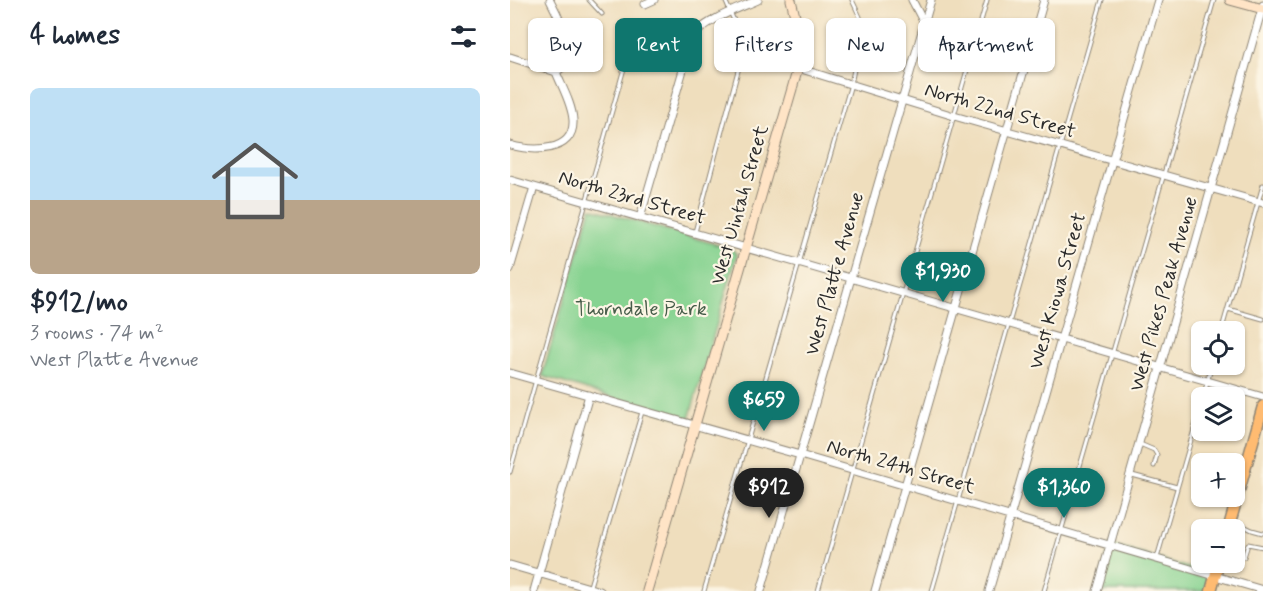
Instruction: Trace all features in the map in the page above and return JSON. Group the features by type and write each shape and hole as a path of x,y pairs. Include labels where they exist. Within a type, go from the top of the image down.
{"main road":[{"name":"West Uintah Street","path":"791,0 795,18"},
{"path":"1230,0 1263,7"},
{"name":"West Uintah Street","path":"647,591 797,72"},
{"path":"1231,519 1263,406"},
{"path":"1211,591 1216,573"}],"street":[{"path":"550,0 557,18"},
{"path":"645,4 654,0"},
{"path":"640,218 690,44 696,32 707,24 758,0"},
{"path":"912,0 921,18"},
{"name":"West Platte Avenue","path":"926,18 931,0"},
{"path":"875,591 1044,0"},
{"name":"West Kiowa Street","path":"988,591 1158,0"},
{"name":"West Pikes Peak Avenue","path":"1097,591 1263,7"},
{"name":"West Platte Avenue","path":"761,591 918,44"},
{"path":"510,57 528,63"},
{"path":"510,145 528,149 546,149 564,141 571,132 573,123 571,111 556,72"},
{"name":"North 22nd Street","path":"811,72 954,116 1008,129 1261,202"},
{"name":"North 23rd Street","path":"510,180 1263,397"},
{"path":"510,269 534,187"},
{"name":"North 24th Street","path":"510,373 854,470 1263,590"},
{"path":"534,591 589,395"},
{"path":"510,565 589,590 600,591"}],"lane":[{"path":"589,0 602,14"},
{"path":"725,0 734,18"},
{"path":"704,591 851,84 862,31 860,17 852,0"},
{"path":"818,591 987,0"},
{"path":"932,591 1102,0"},
{"path":"1044,591 1214,0"},
{"path":"510,472 623,72"},
{"path":"695,233 738,72"},
{"path":"1224,321 1261,202 1263,185"},
{"path":"1228,309 1263,319"},
{"path":"1205,387 1209,375"},
{"path":"589,590 642,411"},
{"path":"1157,558 1191,439"},
{"path":"1139,443 1154,450 1157,455 1154,466"},
{"path":"1130,474 1177,488"},
{"path":"1245,528 1263,533"},
{"path":"1245,554 1248,544 1263,547"}],"green space":[{"name":"Thorndale Park","path":"591,208 732,249 737,255 689,419 685,420 542,376"},
{"path":"1110,544 1191,569 1191,573 1215,576 1211,591 1097,591"}]}
